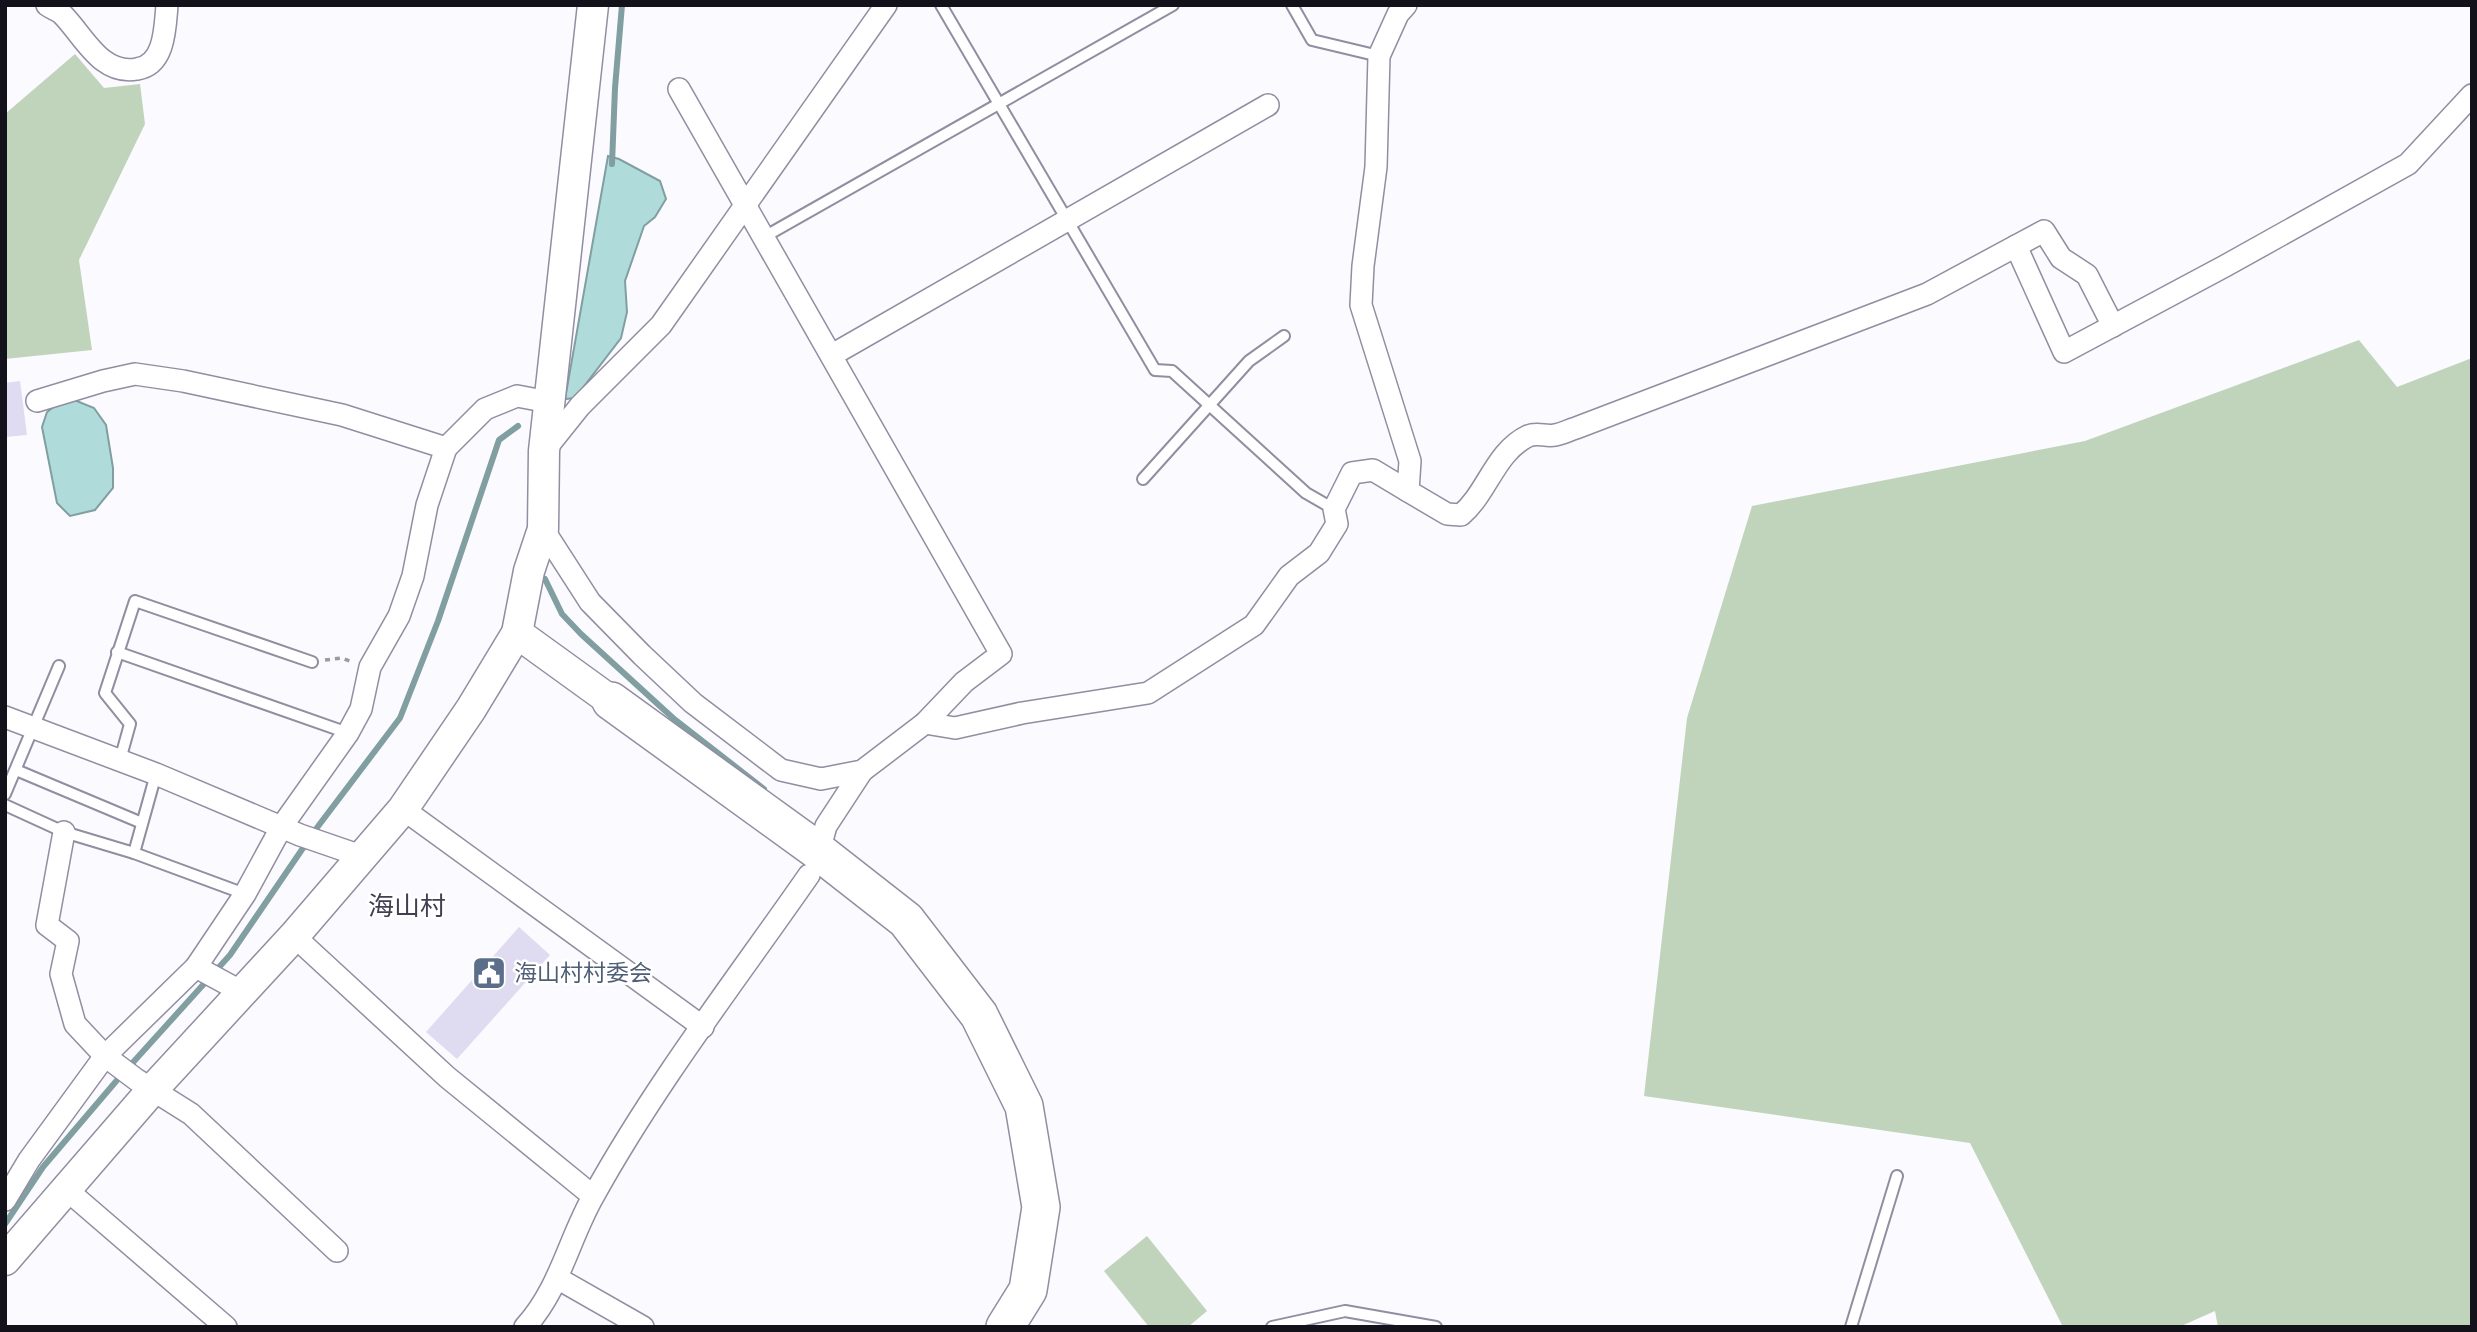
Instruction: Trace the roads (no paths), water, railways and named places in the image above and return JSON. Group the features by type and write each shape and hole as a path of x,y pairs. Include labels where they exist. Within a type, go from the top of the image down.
{"highway":[{"path":"611,701 814,848 906,920 979,1015 1024,1106 1041,1207 1028,1290 1005,1327"}],"street":[{"path":"47,5 60,12 82,41 105,61 128,71 146,68 158,56 165,33 167,5"},
{"path":"5,1259 67,1190 144,1085 233,987 294,936 364,857 403,809 471,709 517,633 528,571 543,529 544,451 593,5"},
{"path":"544,451 580,406 660,325 886,5"},
{"path":"1406,5 1398,14 1378,56 1376,167 1363,266 1361,305 1410,461 1408,491"},
{"path":"679,89 1001,654 964,682 925,723 862,771 823,835"},
{"path":"2016,246 2064,352 2408,164 2472,95"},
{"path":"832,355 1268,105"},
{"path":"925,723 955,728 1022,713 1148,693 1254,625 1289,576 1319,553 1337,524 1334,509 1352,473 1373,471 1447,514 1461,515 1475,503 1501,457 1517,442 1532,434 1554,436 1927,294 2044,231 2061,258 2087,275 2113,326"},
{"path":"37,401 135,374 183,381 342,415 446,448"},
{"path":"5,1199 29,1160 110,1059 198,968 245,894 291,830 348,733 361,709 370,667 399,616 410,586 427,505 446,448 485,409 517,396 549,402"},
{"path":"543,529 590,602 704,712 782,770 821,779 862,771"},
{"path":"517,633 611,701"},
{"path":"5,718 120,760 364,857"},
{"path":"403,809 703,1027"},
{"path":"64,832 47,925 68,940 61,974 75,1024 110,1059 144,1085 191,1114 337,1251"},
{"path":"525,1327 540,1310 557,1278 593,1196 656,1095 809,875"},
{"path":"294,936 447,1077 593,1196"},
{"path":"198,968 233,987"},
{"path":"67,1190 226,1327"},
{"path":"557,1278 643,1327"}],"lane":[{"path":"941,5 1155,370 1172,370 1306,493 1334,509"},
{"path":"764,237 1173,5"},
{"path":"1292,5 1312,40 1378,56"},
{"path":"1143,479 1249,361 1284,336"},
{"path":"120,760 130,724 105,693 135,601 312,662"},
{"path":"117,652 348,733"},
{"path":"5,794 59,666"},
{"path":"16,771 142,822"},
{"path":"134,853 156,774"},
{"path":"5,805 64,832 134,853 245,894"},
{"path":"1851,1327 1897,1176"},
{"path":"1272,1327 1345,1311 1436,1327"}],"water":[{"path":"608,156 660,181 666,199 655,217 644,226 625,281 627,312 621,338 575,398 565,399"},
{"path":"67,397 94,408 106,425 113,468 113,488 95,510 70,516 57,503 42,427 47,412"}],"waterway":[{"path":"612,164 622,5"},
{"path":"5,1224 43,1167 230,955 316,829 400,718 438,621 499,440 518,426"},
{"path":"545,579 562,614 581,634 673,718 764,789"}],"place":[{"name":"海山村村委会","path":"489,973"}],"district":[{"name":"海山村","path":"407,906"}]}
